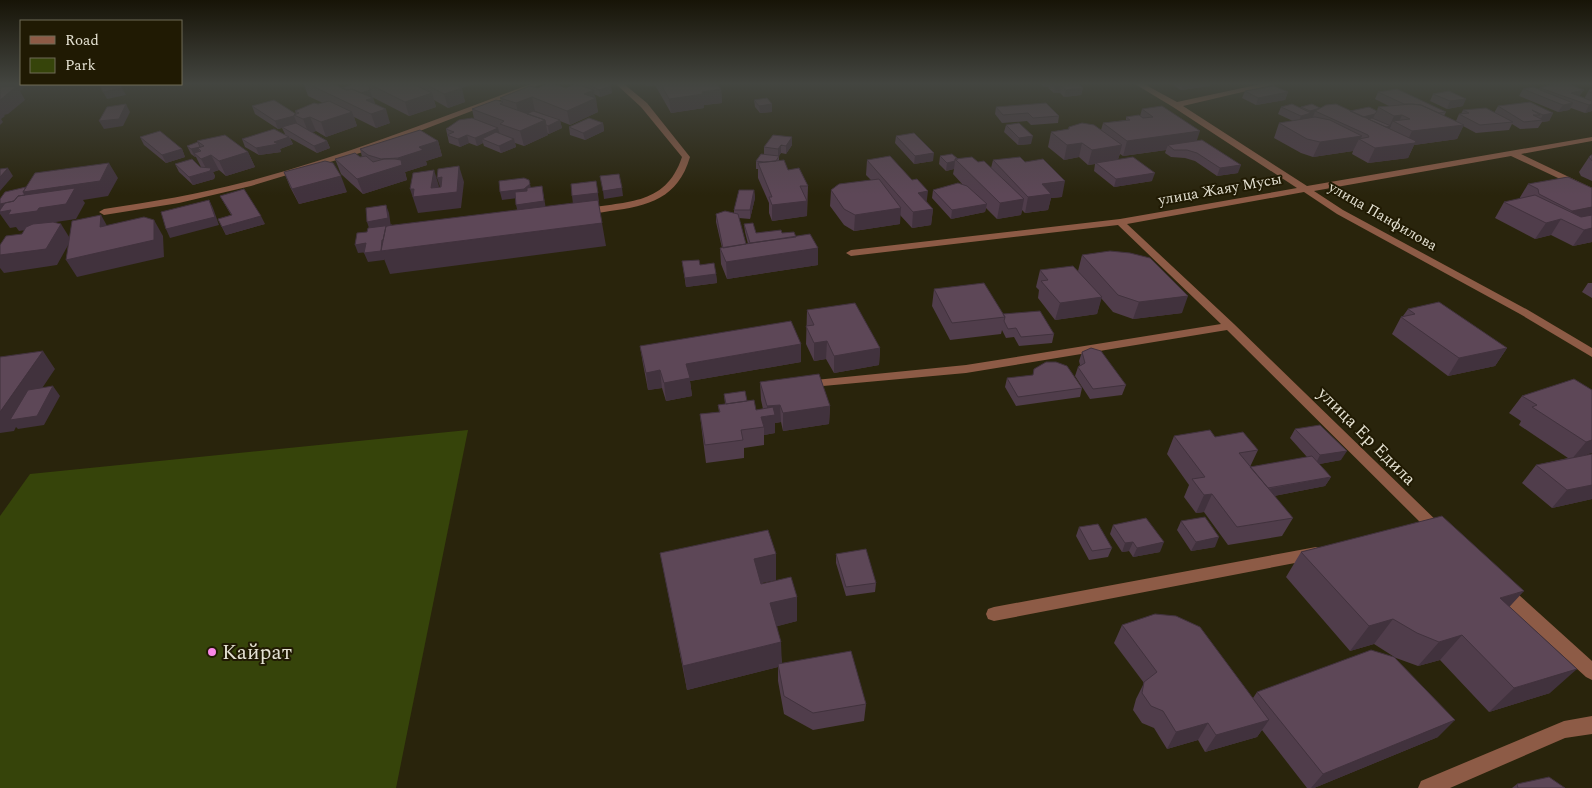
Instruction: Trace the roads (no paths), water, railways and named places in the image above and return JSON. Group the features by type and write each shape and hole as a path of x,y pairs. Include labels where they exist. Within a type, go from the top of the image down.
{"street":[{"path":"104,212 179,200 248,184 370,147 440,121"},
{"path":"571,214 650,200 669,190 680,178 685,166 686,157 657,121"},
{"name":"улица Панфилова","path":"1201,121 1308,188 1340,212 1524,312 1592,353"},
{"name":"улица Жаяу Мусы","path":"851,253 1120,222 1592,139"},
{"path":"1512,153 1592,191"},
{"name":"улица Ер Едила","path":"1120,222 1230,326 1450,543"},
{"path":"794,386 877,380 966,369 1230,326"},
{"path":"1416,534 1436,530"},
{"path":"994,614 1328,551"},
{"path":"1493,582 1592,672"},
{"path":"1428,788 1564,730 1592,725"}],"place":[{"name":"Кайрат","path":"212,652"}]}
